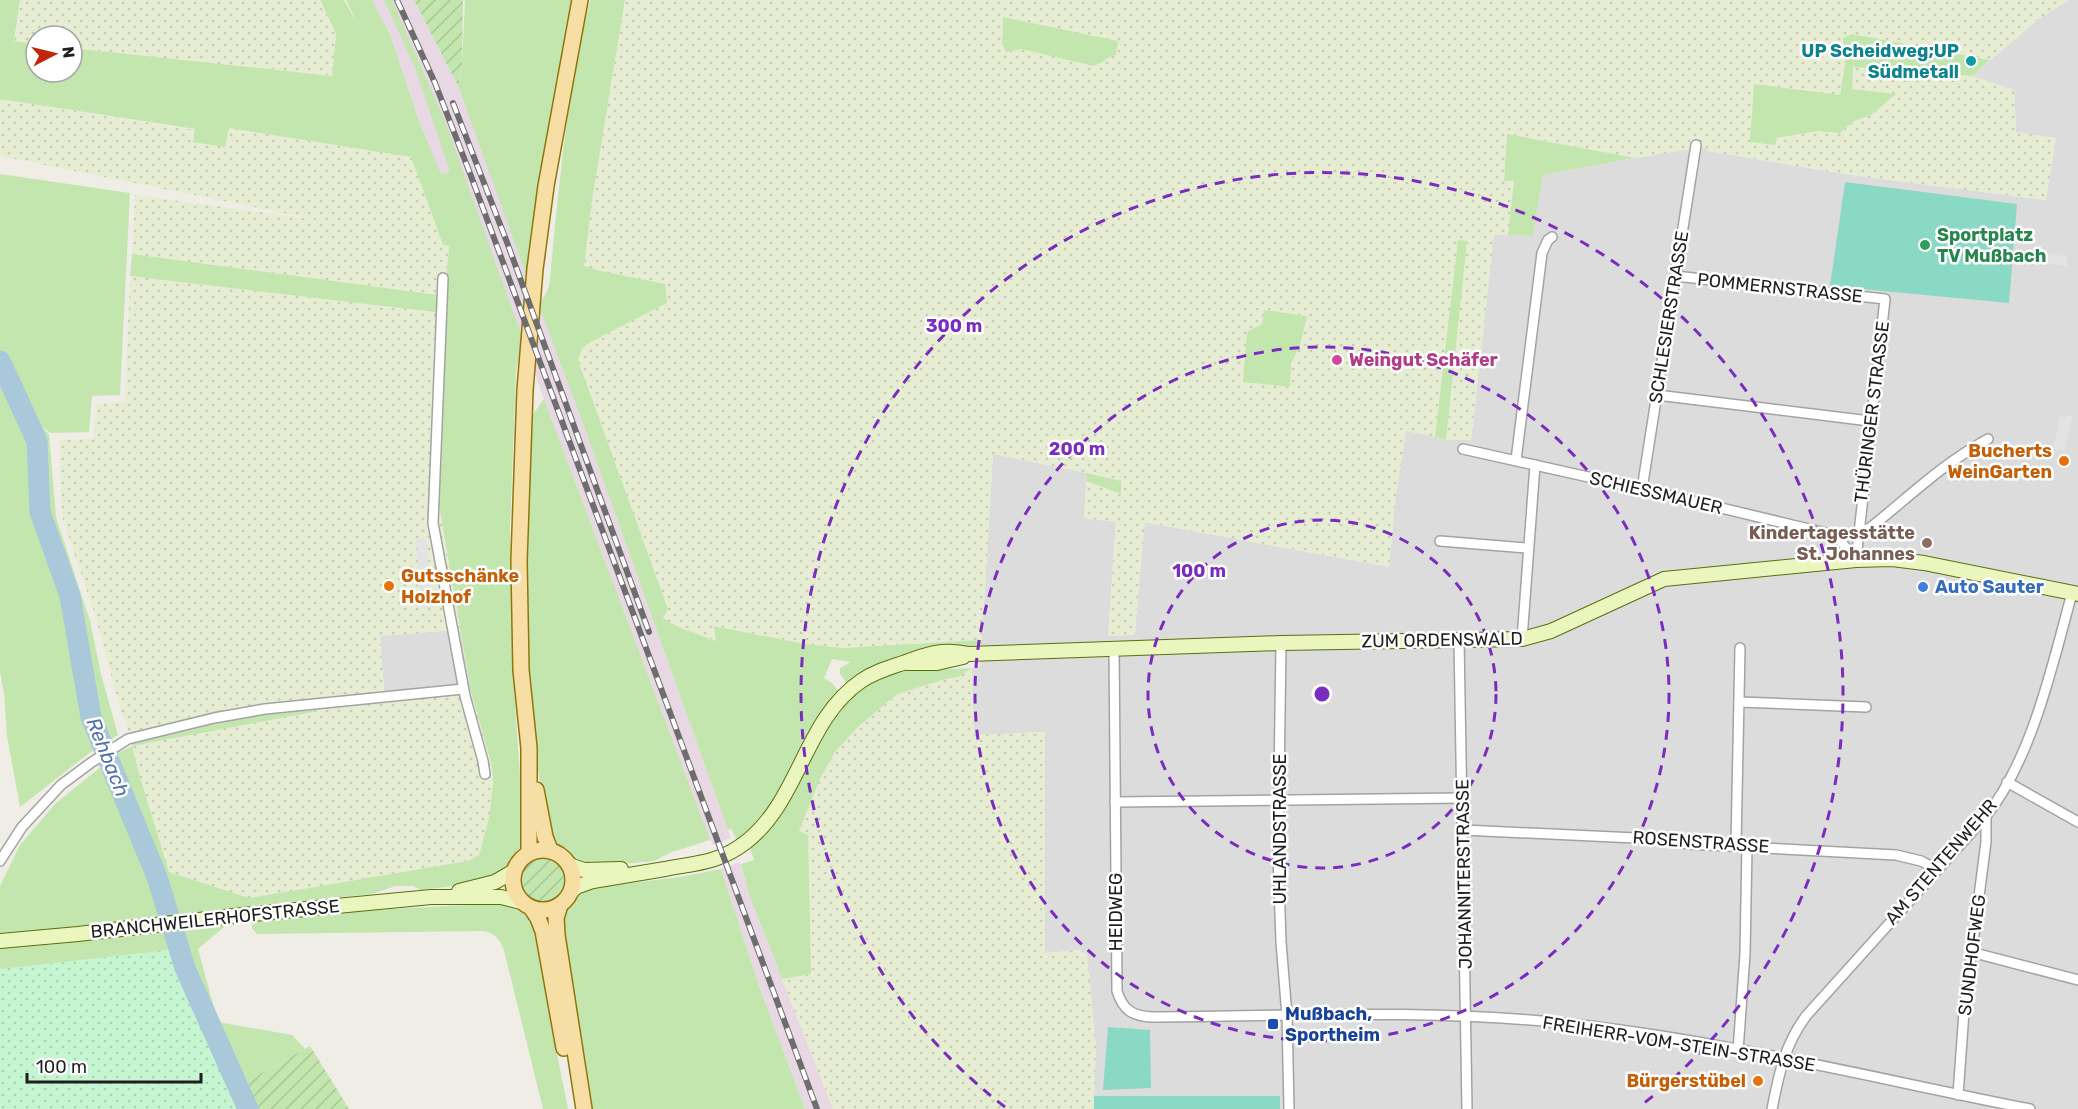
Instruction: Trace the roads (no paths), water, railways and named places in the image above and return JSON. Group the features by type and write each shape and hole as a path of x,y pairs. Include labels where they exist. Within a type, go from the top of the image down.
{"main road":[{"path":"550,850 545,837 529,748 521,670 519,561 525,390 535,269 546,186 580,0"},
{"path":"529,748 529,853"},
{"path":"577,1109 543,932 538,918 514,890 513,871 521,858 541,849 550,850 559,855 569,865 573,880 570,893 560,905 556,918 584,1109"},
{"path":"527,905 548,910 560,905"}],"street":[{"name":"SCHLESIERSTRASSE","path":"1642,489 1696,145"},
{"path":"1516,460 1542,253 1548,240 1552,237"},
{"name":"POMMERNSTRASSE","path":"1675,276 1885,299"},
{"path":"442,279 433,523 463,689 483,761 484,774"},
{"name":"THÜRINGER STRASSE","path":"1856,560 1885,299"},
{"path":"1656,395 1870,421"},
{"path":"1858,532 1870,528 1938,470 1988,439"},
{"name":"SCHIESSMAUER","path":"1463,449 1830,534 1839,539 1856,560"},
{"path":"1522,639 1535,465"},
{"path":"1440,541 1527,548"},
{"name":"ZUM ORDENSWALD","path":"570,893 576,887 593,881 713,861 746,842 773,814 820,727 837,703 861,681 881,670 903,663 937,663 969,654 1114,648 1522,639 1551,631 1664,579 1856,560 1884,559 1924,563 2075,593"},
{"name":"AM STENTENWEHR","path":"1772,1109 1783,1059 1793,1034 1806,1016 1936,869 1986,816 2007,782 2038,712 2075,593"},
{"name":"JOHANNITERSTRASSE","path":"1459,639 1467,1109"},
{"name":"UHLANDSTRASSE","path":"1281,643 1279,892 1287,1016 1289,1109"},
{"name":"HEIDWEG","path":"1114,648 1117,991 1124,1009 1140,1016 1152,1017 1287,1016"},
{"path":"1736,845 1740,648"},
{"path":"0,861 28,820 61,785 128,739 214,718 265,709 463,689"},
{"path":"1739,702 1866,707"},
{"path":"2007,782 2078,822"},
{"path":"1115,802 1463,798"},
{"name":"SUNDHOFWEG","path":"1958,1095 1964,1012 1986,842 1986,816"},
{"name":"ROSENSTRASSE","path":"1464,830 1656,838 1689,844 1896,855 1921,861 1936,869"},
{"path":"1738,1051 1745,954 1747,846"},
{"name":"ZUM ORDENSWALD","path":"569,865 590,870 665,869"},
{"name":"BRANCHWEILERHOFSTRASSE","path":"431,897 495,882 513,871"},
{"name":"BRANCHWEILERHOFSTRASSE","path":"0,941 431,897 501,897 527,905"},
{"path":"1971,952 2078,980"},
{"name":"FREIHERR-VOM-STEIN-STRASSE","path":"1287,1016 1466,1016 1587,1026 1783,1059 2030,1109"}],"waterway":[{"name":"Rehbach","path":"0,361 37,441 40,512 70,596 91,717 157,877 185,968 248,1109"}],"railway":[{"path":"397,0 435,83 471,176 817,1109"},
{"path":"453,103 508,245 649,632"}],"place":[{"name":"UP Scheidweg;UP Südmetall","path":"1971,61"},
{"name":"Sportplatz TV Mußbach","path":"1925,245"},
{"name":"Weingut Schäfer","path":"1337,360"},
{"name":"Bucherts WeinGarten","path":"2064,461"},
{"name":"Kindertagesstätte St. Johannes","path":"1927,543"},
{"name":"Gutsschänke Holzhof","path":"389,586"},
{"name":"Auto Sauter","path":"1923,587"},
{"name":"Mußbach, Sportheim","path":"1273,1024"},
{"name":"Bürgerstübel","path":"1758,1081"}]}
